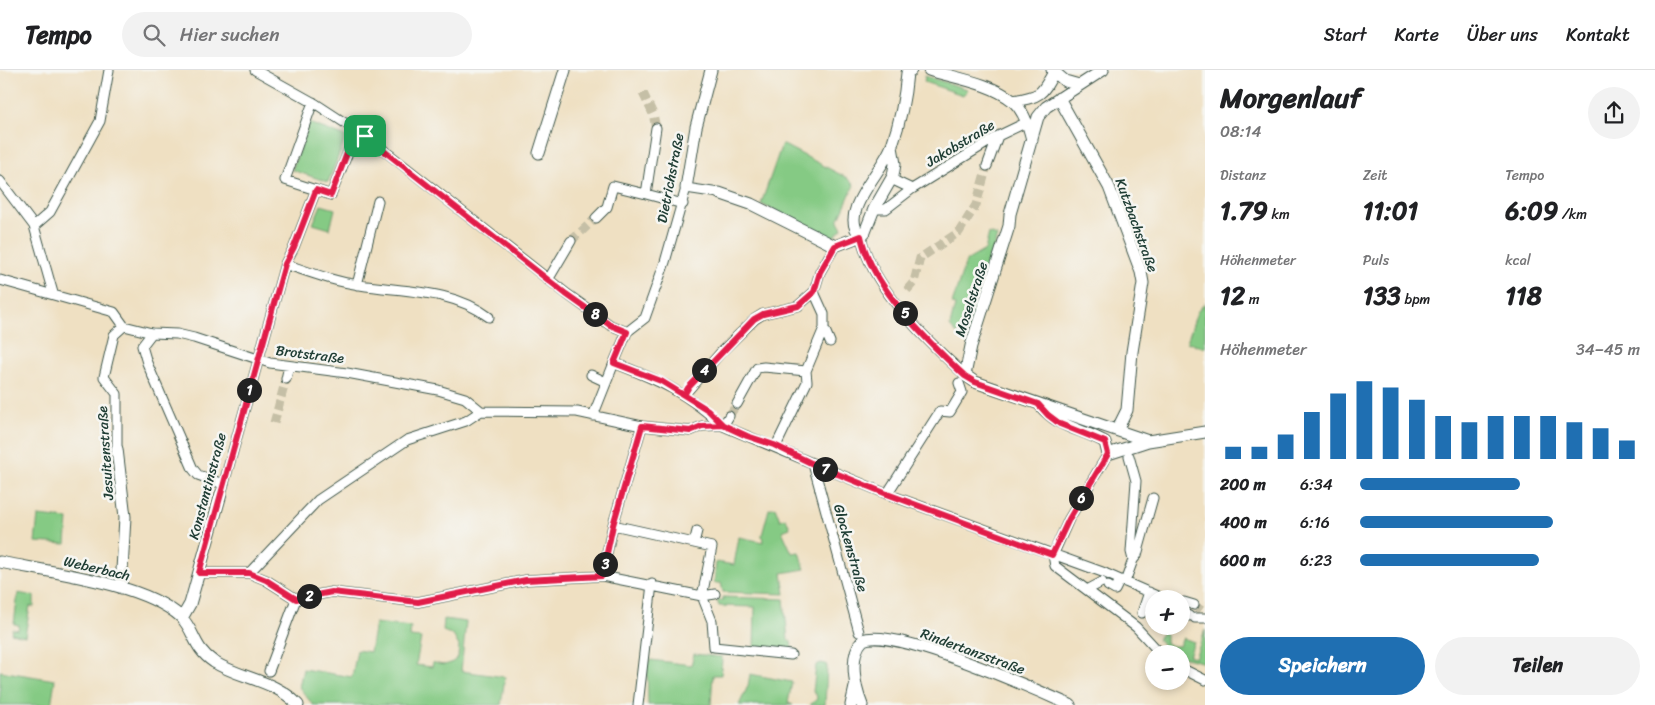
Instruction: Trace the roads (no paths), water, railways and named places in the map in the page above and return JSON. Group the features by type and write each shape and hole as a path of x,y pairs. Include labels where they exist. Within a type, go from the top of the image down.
{"street":[{"path":"34,226 50,212 100,121 108,70"},
{"path":"255,70 313,102 356,130 548,280 610,325 627,332 593,416"},
{"path":"540,153 565,70"},
{"name":"Dietrichstraße","path":"627,332 644,318 683,204 696,127 710,70"},
{"path":"901,70 906,85"},
{"path":"861,236 854,226 854,213 859,201 892,147 907,73 910,70"},
{"path":"929,70 990,89 1013,101 1029,128 1032,140"},
{"name":"Moselstraße","path":"965,376 971,346 1010,226 1012,207 1038,117 1046,107 1103,70"},
{"path":"1013,101 1036,97 1042,92 1054,71 1065,81 1079,85"},
{"name":"Kutzbachstraße","path":"1059,98 1109,186 1141,272 1143,283 1132,352 1127,410 1117,430"},
{"path":"313,102 284,180 331,195 356,130"},
{"name":"Jakobstraße","path":"874,209 886,209 912,189 998,136 1023,124"},
{"path":"643,193 656,128"},
{"path":"987,166 998,136"},
{"path":"686,391 754,319 763,314 798,306 814,292 820,272 835,246 861,236 865,232 874,209 891,178 895,164 892,147"},
{"path":"891,178 912,189"},
{"path":"0,181 34,226 53,293"},
{"path":"596,218 607,207 613,186 683,204"},
{"path":"686,188 719,193 751,204 835,246"},
{"name":"Konstantinstraße","path":"182,618 190,604 285,264 296,244 316,190"},
{"path":"357,285 378,201"},
{"name":"Moselstraße","path":"861,236 864,253 882,285 965,376"},
{"path":"548,280 571,241"},
{"path":"285,264 357,285 449,296 477,308 489,317"},
{"name":"Brotstraße","path":"0,280 37,291 53,293 114,312 124,326 152,333 177,334 194,338 258,360 347,373 438,390 465,398 481,411"},
{"path":"776,446 807,382 806,371 824,328 824,314 814,292"},
{"name":"Jesuitenstraße","path":"121,588 125,517 117,449 116,394 104,377 114,335 124,326"},
{"path":"824,328 830,342"},
{"path":"152,333 142,346 147,363 193,469 198,475 222,489"},
{"path":"614,363 686,391 723,425 776,446 813,464 887,494 1052,555 1106,579 1123,581 1145,590"},
{"path":"286,379 289,366"},
{"path":"738,404 757,368 764,366 806,371"},
{"path":"591,375 606,382"},
{"path":"965,376 975,382 1148,441"},
{"path":"887,494 940,411 950,412 962,392 958,383 957,385"},
{"path":"1038,404 1060,424 1105,442 1108,454"},
{"path":"249,573 318,500 372,462 416,436 466,421 481,411 577,412 642,426 690,431 702,426 723,425"},
{"path":"723,425 729,416"},
{"path":"602,576 613,525 642,426"},
{"path":"1153,645 1136,627 1055,566 1052,555 1069,519 1108,454 1148,441 1205,432"},
{"path":"1123,581 1132,556 1136,481 1129,456"},
{"name":"Glockenstraße","path":"813,464 861,636"},
{"path":"1132,556 1137,554 1153,498"},
{"path":"613,525 712,547 702,596 712,621 714,647 792,655"},
{"path":"694,543 697,531"},
{"name":"Weberbach","path":"0,562 121,588 149,596 182,618"},
{"path":"199,573 249,573 266,580 296,599 332,592 418,602 526,580 602,576 652,584 702,596 714,594"},
{"path":"1087,590 1106,579"},
{"path":"638,705 652,584"},
{"path":"266,677 296,599"},
{"path":"1190,604 1194,606"},
{"path":"1136,627 1145,605"},
{"path":"182,618 204,655 216,663 266,677 298,705"},
{"path":"850,705 855,687 857,652 861,636"},
{"name":"Rindertanzstraße","path":"861,636 895,640 942,654 1012,680 1070,705"},
{"path":"1190,672 1205,680"},
{"path":"855,687 862,705"}],"tunnel":[{"path":"643,93 653,114 656,128"},
{"path":"907,290 914,282 920,258 959,232 976,205 987,166"},
{"path":"571,241 596,218"},
{"path":"274,423 286,379"},
{"path":"729,416 737,404"},
{"path":"1194,605 1205,613"}]}
